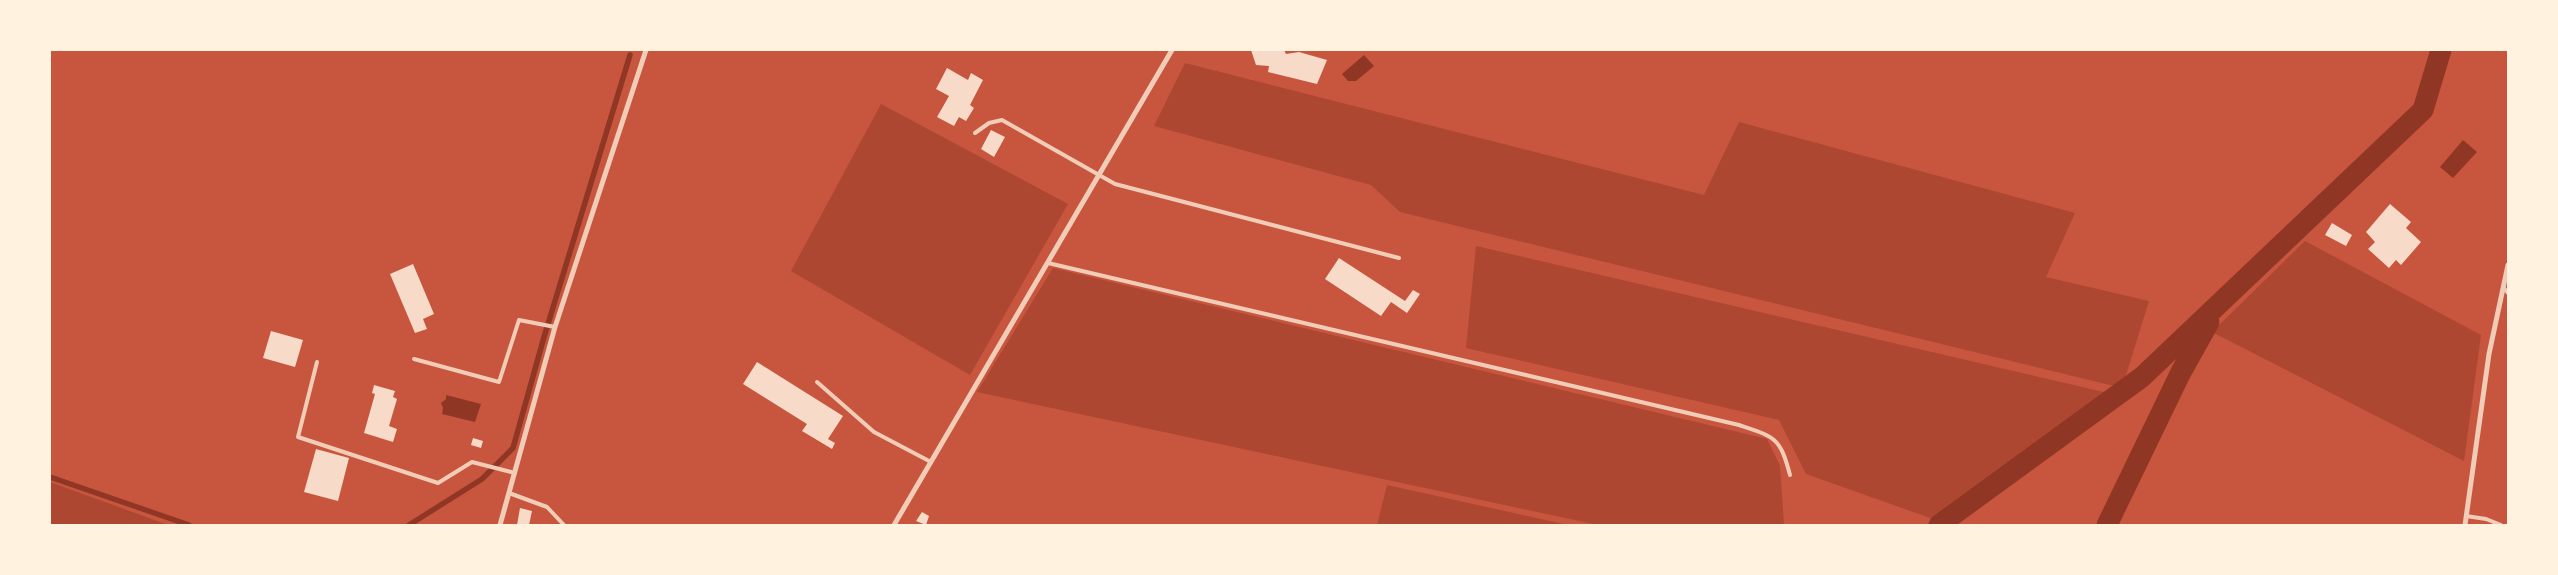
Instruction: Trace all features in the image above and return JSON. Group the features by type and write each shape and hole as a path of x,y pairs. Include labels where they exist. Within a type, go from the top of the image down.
{"street":[{"path":"500,525 555,327 646,50"},
{"path":"894,525 1172,50"},
{"path":"2465,525 2489,354 2508,265"}],"lane":[{"path":"975,133 989,123 1002,120 1115,184 1399,258"},
{"path":"1048,263 1739,425 1770,436 1784,450 1790,475"},
{"path":"2503,287 2508,293"},
{"path":"414,359 498,382 519,320 555,327"},
{"path":"317,362 298,437 438,483 472,462 515,473"},
{"path":"818,382 874,432 931,462"},
{"path":"509,493 547,507 564,525"},
{"path":"2466,516 2486,519 2500,525"}],"shaded area":[{"path":"1364,55 1374,66 1356,81 1348,81 1342,74"},
{"path":"1185,63 1704,195 1739,122 2075,213 2046,277 2149,301 2122,388 1400,212 1371,185 1154,126"},
{"path":"881,104 1068,204 970,375 791,271"},
{"path":"2463,140 2477,152 2453,178 2440,167"},
{"path":"2305,241 2481,335 2464,461 2212,332"},
{"path":"1476,246 2108,393 1936,520 1806,474 1779,420 1466,348"},
{"path":"1053,268 1767,439 1780,466 1784,525 1598,525 977,392"},
{"path":"446,395 481,404 475,422 442,414 443,408 441,403 446,399"},
{"path":"50,482 168,525 50,525"},
{"path":"1387,485 1568,525 1377,525"}],"building":[{"path":"1251,50 1284,50 1286,54 1299,52 1327,60 1317,84 1268,72 1269,66 1256,65"},
{"path":"947,68 968,80 971,73 983,80 970,105 974,108 966,121 959,117 954,126 937,117 949,96 936,89"},
{"path":"991,130 1005,137 994,157 981,149"},
{"path":"2390,204 2411,222 2406,228 2421,242 2401,265 2396,260 2389,268 2368,249 2375,242 2366,232"},
{"path":"2332,223 2352,235 2346,246 2325,235"},
{"path":"1339,258 1405,301 1413,290 1420,294 1407,313 1391,302 1381,316 1325,279"},
{"path":"413,264 434,314 423,319 427,329 415,333 390,274"},
{"path":"271,331 303,340 295,367 263,358"},
{"path":"757,362 843,416 828,439 835,443 832,449 802,431 807,424 743,384"},
{"path":"374,385 395,391 393,397 397,399 389,426 397,429 393,442 364,433 375,394 372,393"},
{"path":"473,438 483,441 481,448 471,445"},
{"path":"316,449 349,458 338,501 304,492"},
{"path":"520,508 532,511 529,525 517,525"},
{"path":"922,512 929,516 926,525 916,521"}],"waterway":[{"path":"1939,525 2142,377 2423,110 2441,50"},
{"path":"409,525 482,479 513,448 544,337 630,55"},
{"path":"2107,525 2181,372 2209,322"},
{"path":"50,477 189,525"}]}
